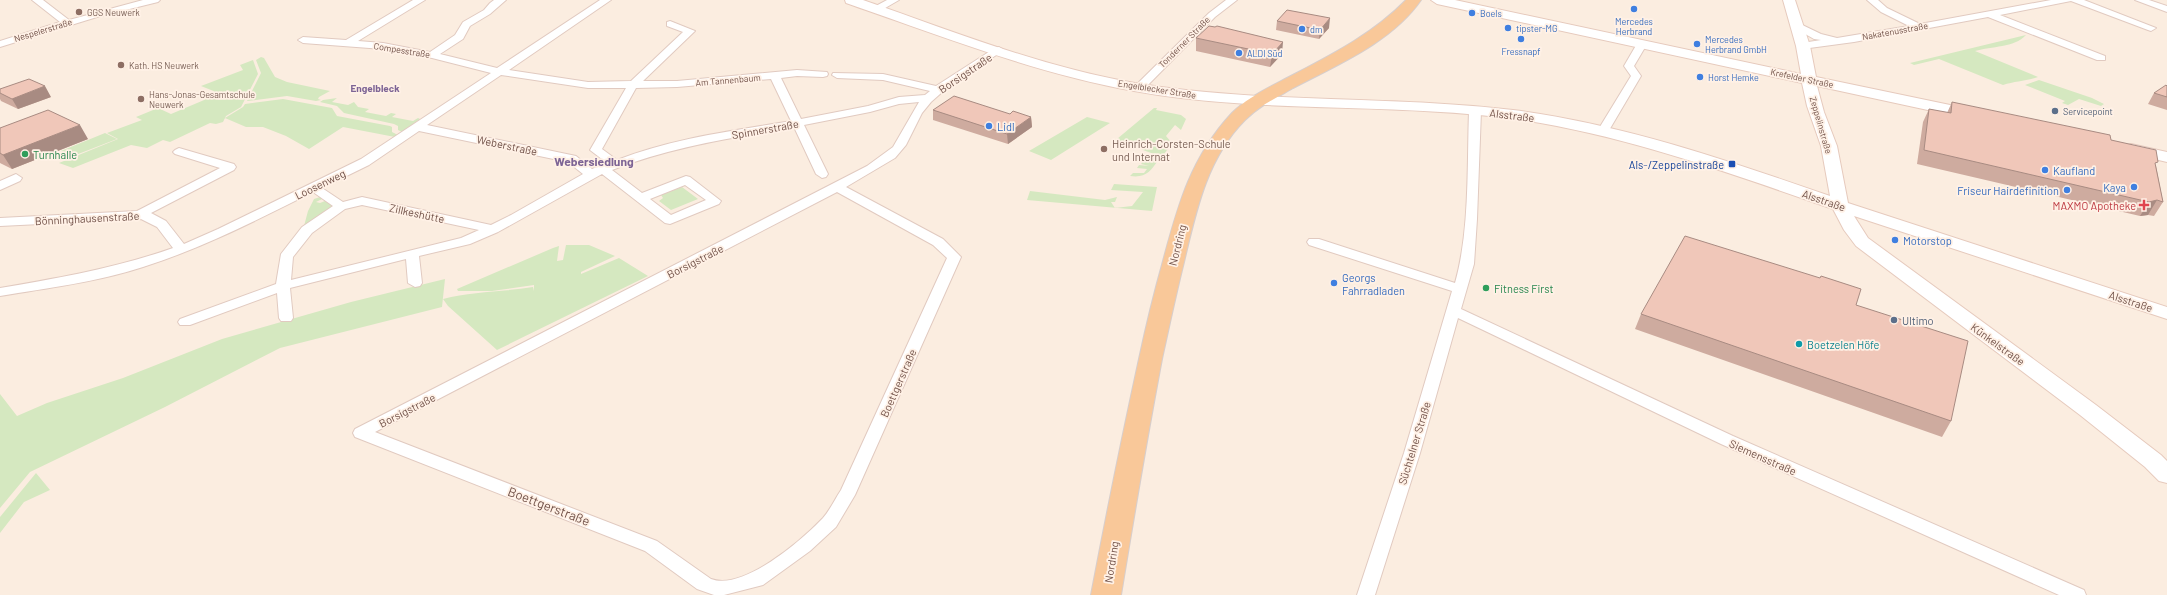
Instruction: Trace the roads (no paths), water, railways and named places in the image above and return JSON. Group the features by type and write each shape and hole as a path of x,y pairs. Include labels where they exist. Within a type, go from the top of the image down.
{"main road":[{"name":"Nordring","path":"1106,595 1131,455 1159,319 1188,203 1205,162 1216,144 1239,116 1257,101 1350,51 1378,33 1395,20 1414,0"}],"street":[{"path":"37,0 67,23"},
{"name":"Nespelerstraße","path":"0,44 67,23 155,0"},
{"path":"348,43 420,0"},
{"path":"432,55 459,37 466,24 487,12 493,5 501,0"},
{"name":"Loosenweg","path":"0,292 87,277 137,265 182,250 223,232 365,162 606,0"},
{"name":"Engelblecker Straße","path":"851,0 998,50 1104,80 1139,88 1188,95 1257,101 1475,111"},
{"path":"877,9 894,0"},
{"name":"Tonderner Straße","path":"1139,88 1212,15 1232,0"},
{"name":"Krefelder Straße","path":"1437,0 1992,119"},
{"name":"Zeppelinstraße","path":"1789,0 1804,49 1806,70 1812,100 1828,145 1839,205"},
{"path":"1872,0 1884,10 1919,27"},
{"name":"Nakatenusstraße","path":"1804,49 2050,1 2067,0"},
{"path":"2075,0 2152,28"},
{"path":"2140,0 2167,9"},
{"path":"1988,14 2101,58"},
{"path":"616,164 596,150 632,86 690,31 670,24"},
{"path":"1796,25 1818,37 1841,41"},
{"name":"Compesstraße","path":"303,40 383,46 432,55 500,72"},
{"path":"1604,130 1636,76 1629,66 1642,44"},
{"path":"1762,70 1780,70 1793,65 1804,49"},
{"name":"Borsigstraße","path":"361,434 875,165 897,149 920,108 929,99 998,50"},
{"path":"1762,70 1784,78 1812,100"},
{"name":"Am Tannenbaum","path":"500,72 588,85 632,86 775,76 797,72 823,74"},
{"path":"837,75 883,77 940,90"},
{"path":"775,76 799,122 822,174"},
{"name":"Spinnerstraße","path":"493,229 516,218 597,171 679,145 870,109 900,100 918,97 929,99"},
{"name":"Alsstraße","path":"1475,111 1524,116 1604,130 1693,155 1881,220 2167,313"},
{"name":"Süchtelner Straße","path":"1366,595 1412,453 1466,264 1471,219 1475,111"},
{"name":"Weberstraße","path":"419,127 572,159 597,171"},
{"path":"2117,146 2167,157"},
{"path":"138,215 230,167 179,152"},
{"path":"597,171 641,198 670,220 715,201 686,180 641,198"},
{"path":"0,186 16,178"},
{"path":"1779,185 1825,211 1850,228 1865,221 1881,220"},
{"name":"Boettgerstraße","path":"361,434 651,546 704,584 718,589 732,591 757,580 804,546 830,522 851,486 954,257 938,242 836,186"},
{"path":"313,187 341,206"},
{"name":"Zillkeshütte","path":"286,318 283,286 286,258 307,230 341,206 362,201 493,229"},
{"name":"Künkelstraße","path":"1839,205 1850,228 1862,242 2088,410 2153,461 2167,475"},
{"name":"Bönninghausenstraße","path":"0,222 138,215 151,216 162,224 182,250"},
{"path":"185,322 283,286 465,241 493,229"},
{"path":"1314,242 1459,289"},
{"path":"412,254 415,283"},
{"name":"Siemensstraße","path":"1453,312 1477,321 1741,447 2077,595"}],"place":[{"name":"Mercedes Herbrand","path":"1634,9"},
{"name":"GGS Neuwerk","path":"79,12"},
{"name":"Boels","path":"1472,13"},
{"name":"tipster-MG","path":"1508,28"},
{"name":"dm","path":"1302,29"},
{"name":"Fressnapf","path":"1521,39"},
{"name":"Mercedes Herbrand GmbH","path":"1697,44"},
{"name":"ALDI Süd","path":"1239,53"},
{"name":"Kath. HS Neuwerk","path":"121,65"},
{"name":"Horst Hemke","path":"1700,77"},
{"name":"Hans-Jonas-Gesamtschule Neuwerk","path":"141,99"},
{"name":"Servicepoint","path":"2055,111"},
{"name":"Lidl","path":"989,126"},
{"name":"Heinrich-Corsten-Schule und Internat","path":"1104,149"},
{"name":"Turnhalle","path":"25,154"},
{"name":"Als-/Zeppelinstraße","path":"1732,164"},
{"name":"Kaufland","path":"2045,170"},
{"name":"Kaya","path":"2134,187"},
{"name":"Friseur Hairdefinition","path":"2067,190"},
{"name":"MAXMO Apotheke","path":"2144,205"},
{"name":"Motorstop","path":"1895,240"},
{"name":"Georgs Fahrradladen","path":"1334,283"},
{"name":"Fitness First","path":"1486,288"},
{"name":"Ultimo","path":"1894,320"},
{"name":"Boetzelen Höfe","path":"1799,344"}],"district":[{"name":"Engelbleck","path":"375,88"},
{"name":"Webersiedlung","path":"594,161"}]}
